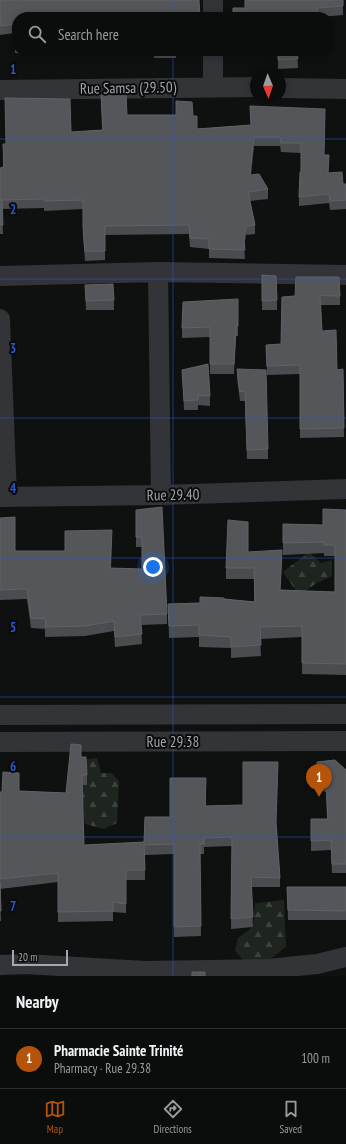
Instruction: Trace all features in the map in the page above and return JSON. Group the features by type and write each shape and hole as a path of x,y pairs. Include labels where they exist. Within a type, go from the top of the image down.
{"street":[{"path":"213,0 213,12"},
{"path":"213,56 213,87"},
{"name":"Rue Samsa (29.50)","path":"0,90 250,87"},
{"path":"286,88 346,89"},
{"path":"0,276 158,272 346,275"},
{"path":"158,272 161,495"},
{"path":"0,319 3,497"},
{"name":"Rue 29.40","path":"3,497 161,495 346,490"},
{"path":"0,715 346,714"},
{"name":"Rue 29.38","path":"0,742 346,741"},
{"path":"0,965 26,964 145,973 268,969 317,964 346,958"}],"green space":[{"path":"309,552 321,563 332,560 332,576 317,583 299,595 283,572"},
{"path":"97,758 101,773 111,773 119,781 117,823 104,829 85,824 82,789 87,778 87,759"},
{"path":"284,900 286,947 269,960 246,964 235,950 238,938 253,927 255,903"}],"building":[{"path":"0,0 199,0 200,12 12,12 12,24 0,26"},
{"path":"245,0 343,0 343,6 317,8 317,12 233,12 233,8 245,8"},
{"path":"278,56 298,56 298,59 278,60"},
{"path":"126,94 127,115 176,115 176,101 192,102 193,116 197,116 197,129 251,125 250,106 325,109 324,155 329,155 328,173 342,172 343,184 346,184 346,200 330,201 329,194 299,197 301,143 281,143 280,137 254,137 250,175 259,174 268,189 248,192 255,225 246,226 244,241 245,250 209,249 209,239 190,238 189,225 105,226 105,251 85,251 83,200 2,200 3,225 0,225 0,168 4,167 3,144 6,144 5,98 70,99 71,132 103,130 101,95"},
{"path":"262,275 276,276 277,300 262,301"},
{"path":"296,277 339,277 340,296 320,296 322,331 336,330 337,370 343,369 344,428 300,429 300,365 267,366 266,345 281,344 282,297 295,296"},
{"path":"113,284 114,300 86,301 85,285"},
{"path":"238,299 238,326 236,326 234,364 210,364 210,327 182,328 183,302"},
{"path":"208,364 210,396 198,395 198,400 184,401 182,370"},
{"path":"237,369 266,370 268,449 247,450 245,391 240,392"},
{"path":"162,507 167,614 140,615 142,634 115,637 114,621 85,626 45,627 46,619 31,618 27,589 0,590 0,518 15,517 15,551 65,551 65,531 112,530 110,568 142,569 142,537 136,537 136,510"},
{"path":"323,509 346,510 346,664 302,663 302,626 260,627 261,645 231,647 231,637 199,635 199,625 169,626 168,604 200,603 200,597 255,602 254,568 226,568 228,520 248,522 248,552 282,550 280,590 335,592 335,545 324,545 324,542 283,543 283,524 323,525"},
{"path":"71,744 81,745 81,757 86,757 87,775 82,775 84,845 144,842 145,817 170,817 170,778 206,778 205,806 243,805 243,762 278,762 276,822 280,878 251,877 253,917 231,919 232,837 204,838 204,844 200,844 201,926 174,927 174,844 144,845 145,870 126,870 126,904 113,902 113,911 58,912 58,873 0,879 0,792 2,792 3,772 19,773 19,791 66,793"},
{"path":"335,760 346,770 346,864 332,864 331,840 311,841 311,819 328,819 326,782 318,780 317,762"},
{"path":"0,882 1,911 0,911"},
{"path":"287,887 346,887 346,911 288,910"},
{"path":"192,972 205,972 205,976 192,976"}],"place":[{"name":"Pharmacie Sainte Trinité","path":"319,797"}]}
